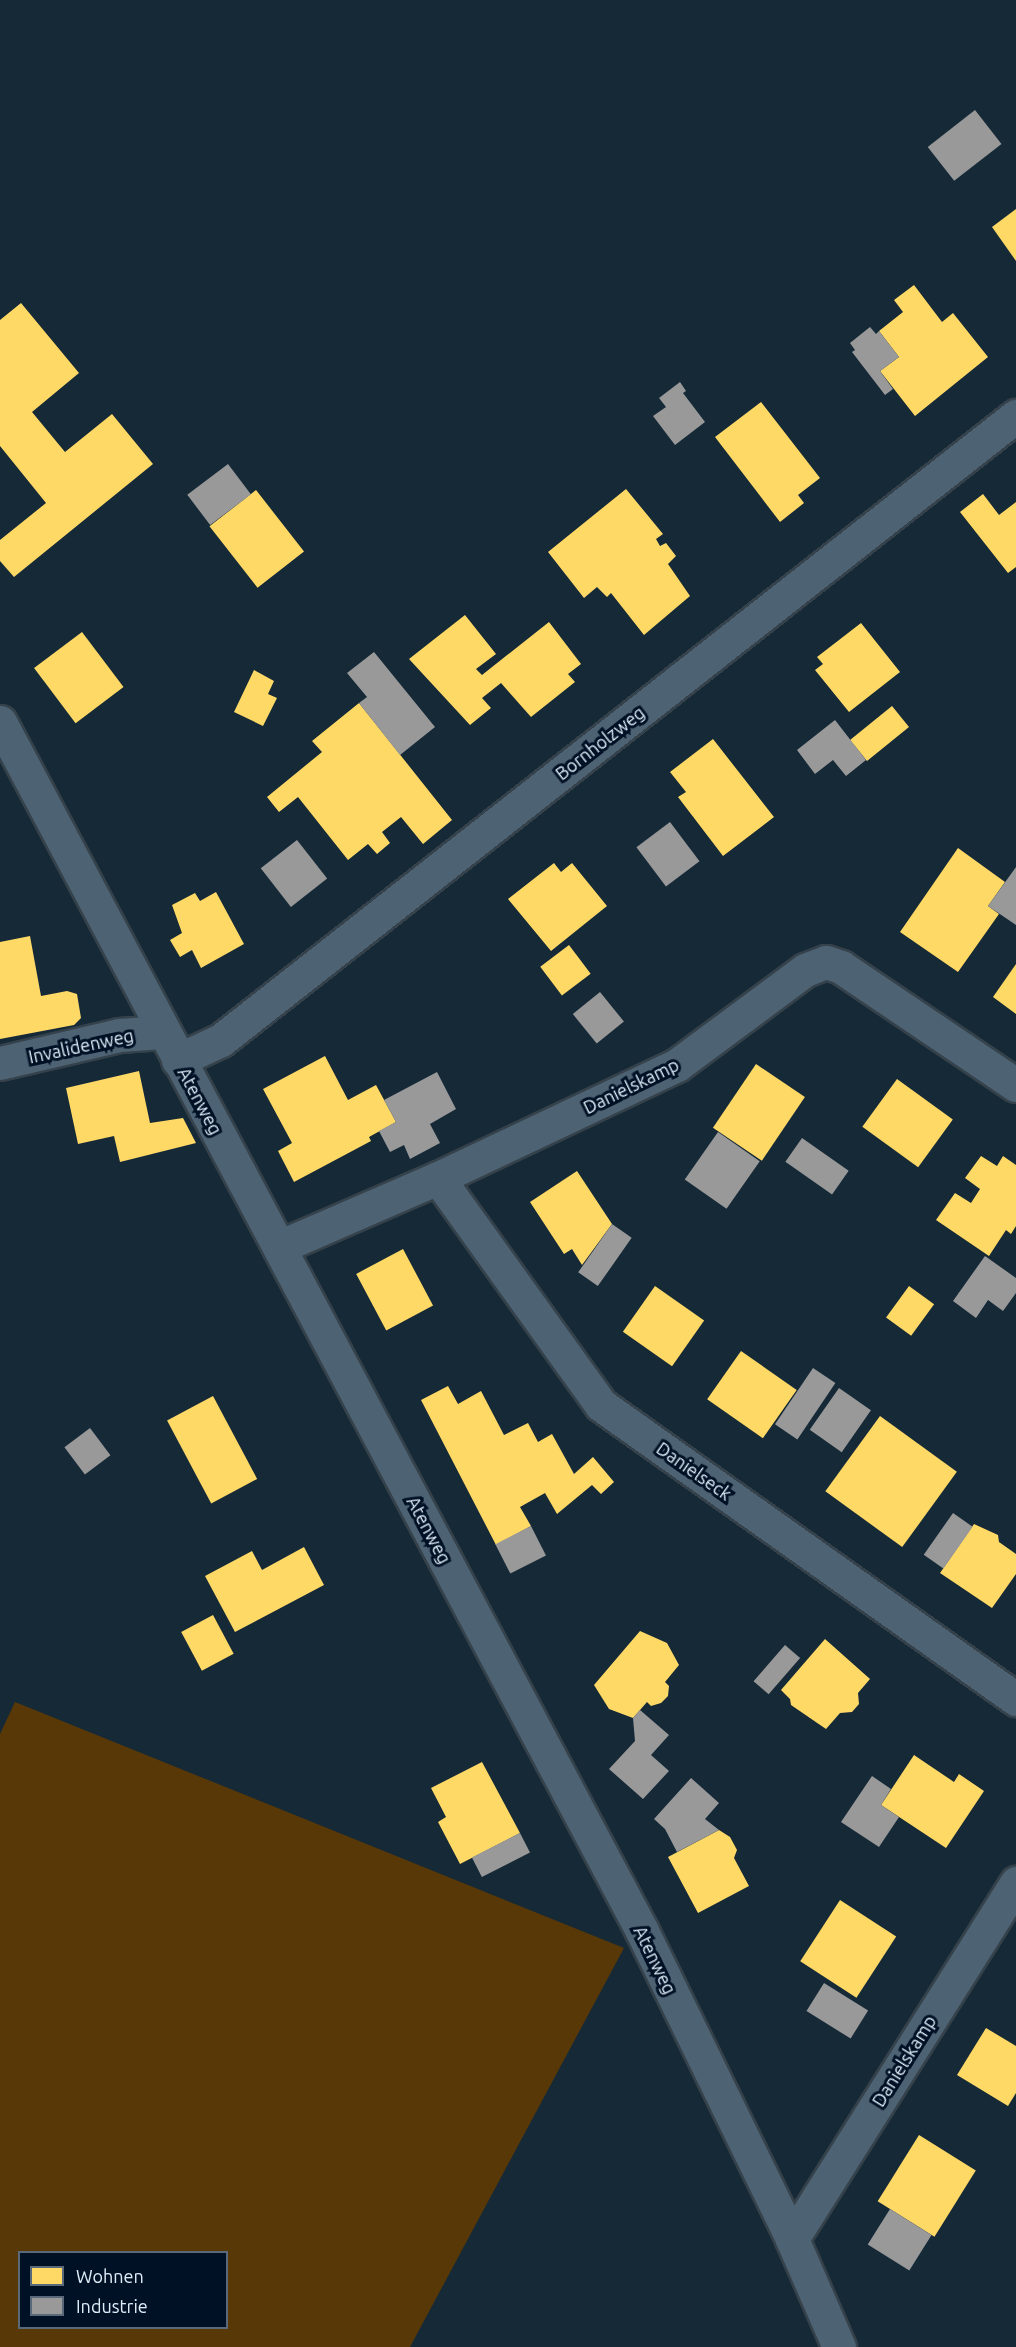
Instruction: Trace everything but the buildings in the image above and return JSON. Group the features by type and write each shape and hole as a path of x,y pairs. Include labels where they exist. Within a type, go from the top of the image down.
{"street":[{"name":"Bornholzweg","path":"170,1046 230,1033 1016,417"},
{"name":"Atenweg","path":"0,722 170,1046 642,1931 792,2239 839,2347"},
{"name":"Danielskamp","path":"279,1247 438,1178 677,1065 805,970 826,962 841,967 1016,1085"},
{"name":"Invalidenweg","path":"0,1063 119,1035 170,1046"},
{"name":"Danielseck","path":"438,1178 601,1405 1016,1699"},
{"name":"Danielskamp","path":"792,2239 1016,1883"}],"shaded area":[{"path":"15,1702 624,1948 410,2347 0,2347 0,1734"}]}
